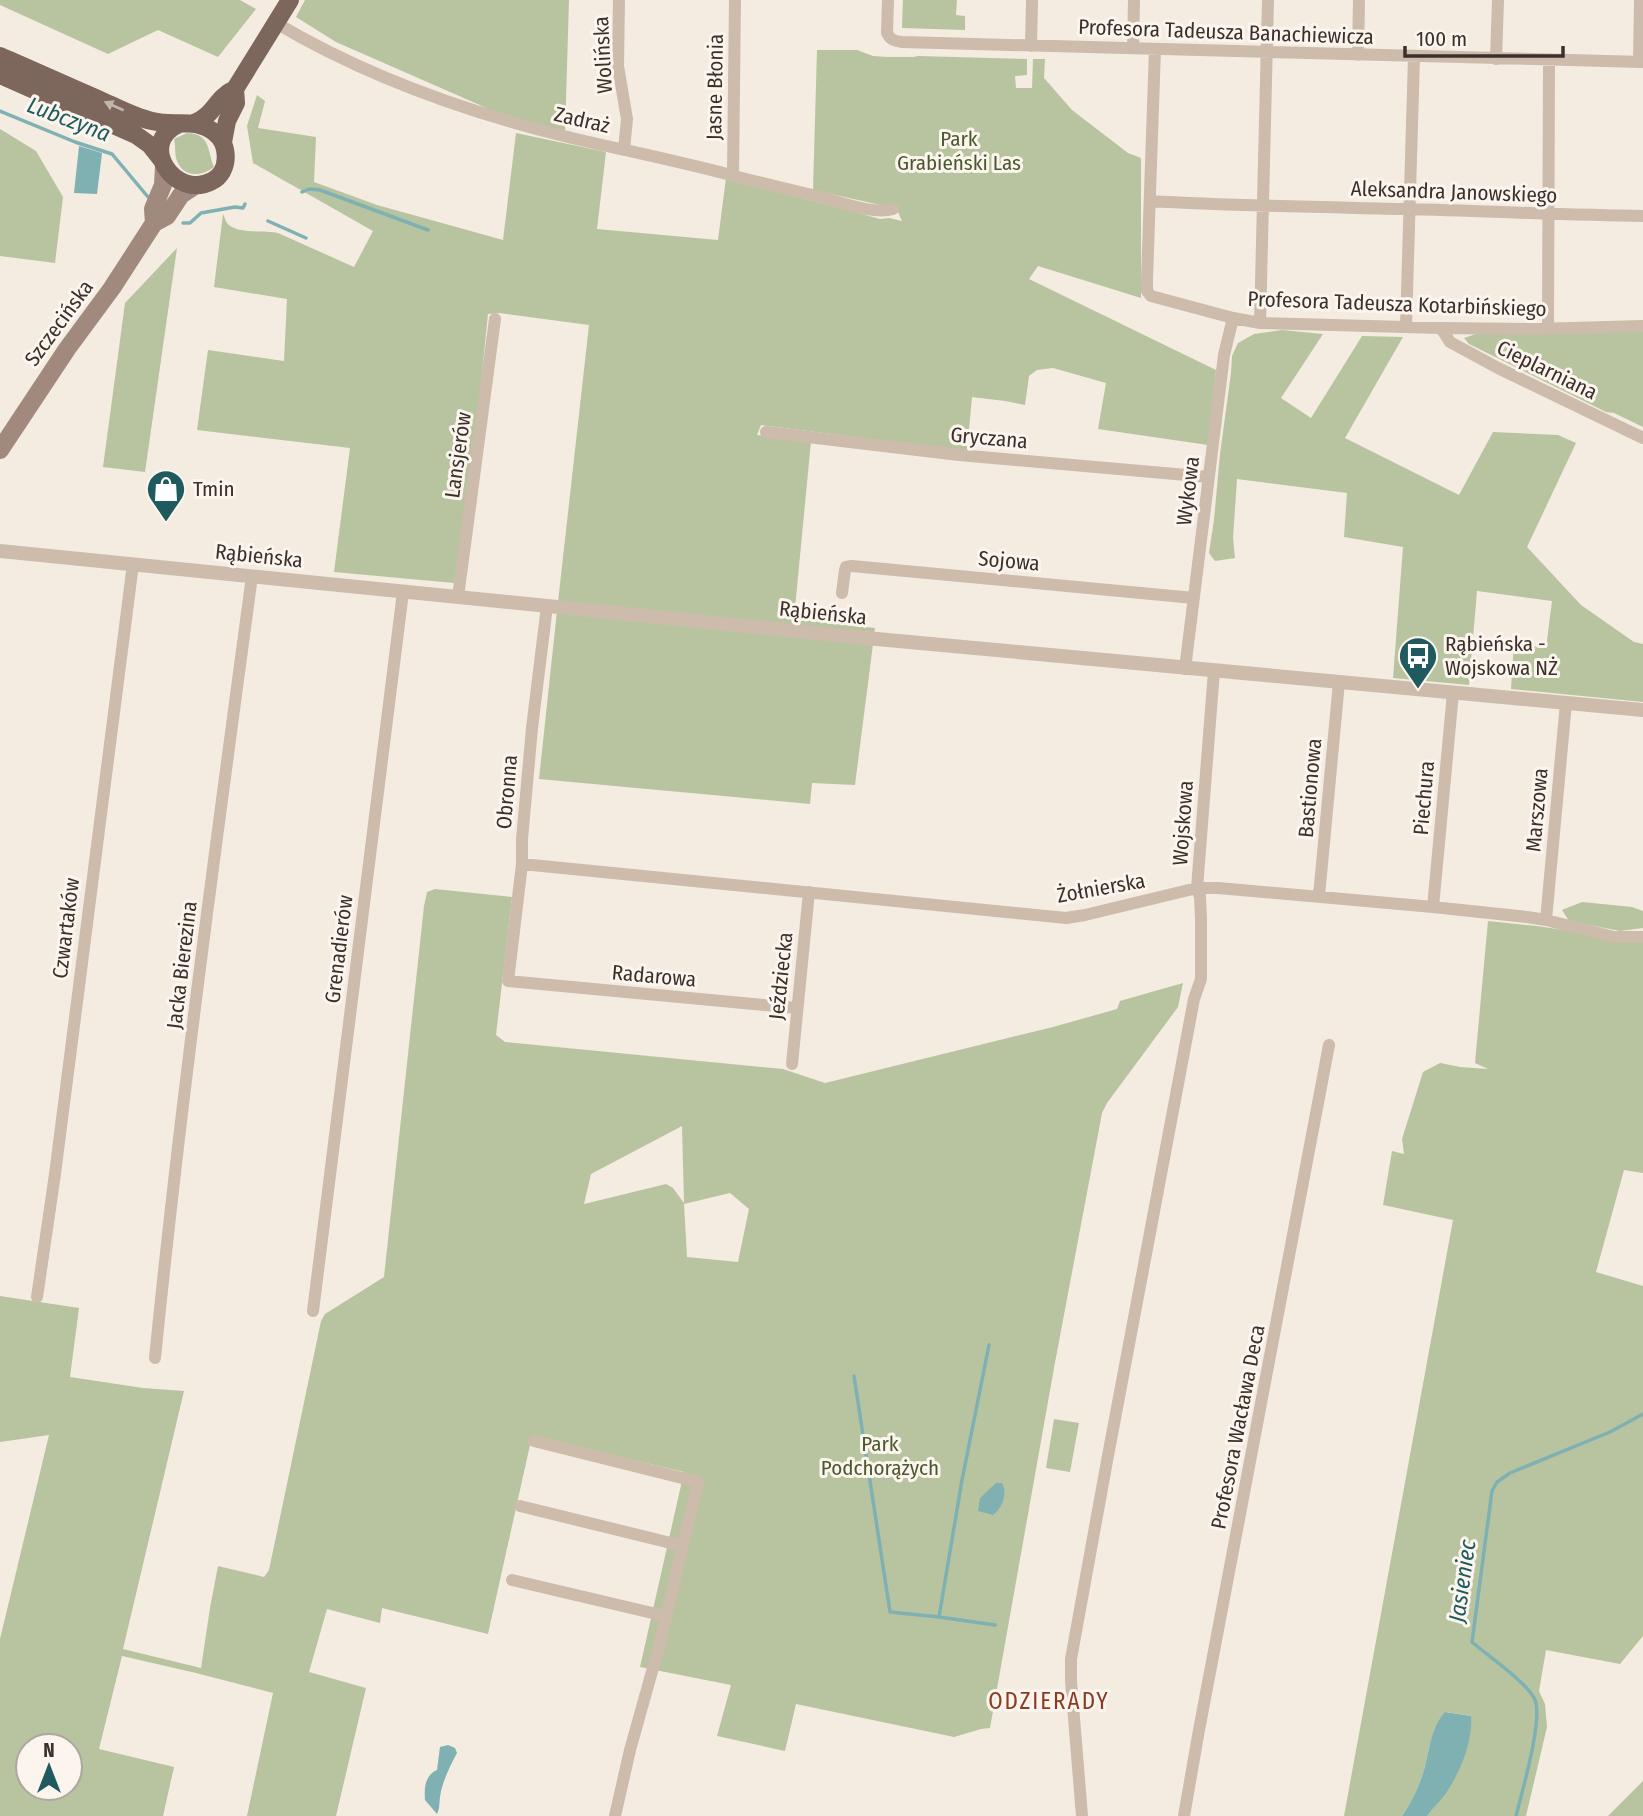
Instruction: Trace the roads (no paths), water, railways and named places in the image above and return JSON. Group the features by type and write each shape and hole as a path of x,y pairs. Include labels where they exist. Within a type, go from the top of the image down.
{"main road":[{"path":"162,163 160,150 166,132 206,117 222,96 235,89 290,0"},
{"path":"0,56 142,118 153,122 187,123 213,131 223,142"},
{"path":"0,75 136,135 150,145 168,172 182,182 196,186 210,183 223,171 223,142 227,121 236,103 235,89"},
{"name":"Szczecińska","path":"154,223 153,209 163,186 162,163"},
{"name":"Szczecińska","path":"0,450 154,223 167,216 181,195 196,186"}],"street":[{"name":"Wolińska","path":"619,0 618,66 627,119 624,149"},
{"name":"Jasne Błonia","path":"733,175 735,0"},
{"name":"Profesora Tadeusza Banachiewicza","path":"888,0 887,33 895,41 1641,62"},
{"path":"1031,46 1032,0"},
{"path":"1133,48 1134,0"},
{"path":"1260,323 1268,0"},
{"path":"1358,55 1359,0"},
{"path":"1496,59 1498,0"},
{"path":"1640,0 1641,62"},
{"name":"Zadraż","path":"276,23 351,62 436,97 533,128 849,205 880,211 893,209"},
{"name":"Profesora Tadeusza Kotarbińskiego","path":"1156,48 1147,288 1153,297 1260,323 1441,328 1643,326"},
{"path":"1406,327 1414,57"},
{"path":"1548,328 1549,60"},
{"name":"Aleksandra Janowskiego","path":"1150,201 1263,207 1643,216"},
{"name":"Wykowa","path":"1185,669 1224,355 1233,318"},
{"name":"Lansjerów","path":"458,597 495,319"},
{"name":"Cieplarniana","path":"1441,328 1450,342 1497,368 1643,438"},
{"name":"Gryczana","path":"765,432 959,455 1209,477"},
{"name":"Rąbieńska","path":"0,551 866,639 1643,710"},
{"name":"Czwartaków","path":"37,1297 133,564"},
{"name":"Sojowa","path":"842,593 846,567 852,566 1194,598"},
{"name":"Jacka Bierezina","path":"155,1358 195,1009 252,576"},
{"name":"Grenadierów","path":"313,1311 403,592"},
{"name":"Obronna","path":"508,981 547,606"},
{"name":"Wojskowa","path":"1082,1816 1071,1681 1073,1646 1194,999 1202,979 1200,897 1197,888 1214,671"},
{"name":"Bastionowa","path":"1319,897 1339,682"},
{"name":"Piechura","path":"1433,907 1454,693"},
{"name":"Marszowa","path":"1546,920 1566,703"},
{"name":"Żołnierska","path":"522,864 1066,918 1197,888 1433,907 1546,920 1614,937 1643,937"},
{"name":"Jeździecka","path":"792,1064 809,892"},
{"name":"Radarowa","path":"508,981 797,1009"},
{"name":"Profesora Wacława Deca","path":"1184,1816 1329,1045"},
{"path":"534,1441 698,1482 615,1816"},
{"path":"520,1506 682,1546"},
{"path":"512,1580 665,1616"}],"water":[{"path":"79,146 102,153 97,194 74,193"},
{"path":"996,1483 1002,1483 1004,1492 999,1509 993,1515 978,1511 980,1498"},
{"path":"1445,1712 1471,1716 1470,1735 1462,1764 1446,1794 1427,1816 1402,1816 1424,1770 1433,1732"},
{"path":"448,1745 455,1748 457,1753 443,1786 437,1814 425,1800 425,1787 430,1775 437,1770 440,1747"}],"waterway":[{"name":"Lubczyna","path":"0,111 112,154 148,197"},
{"name":"Lubczyna","path":"302,192 309,189 320,190 428,230"},
{"name":"Lubczyna","path":"183,223 190,223 201,213 243,208 245,204"},
{"path":"268,221 306,238"},
{"path":"989,1345 962,1480 939,1617 995,1625"},
{"path":"854,1376 890,1612 939,1617"},
{"name":"Jasieniec","path":"1516,1816 1534,1739 1537,1710 1535,1700 1516,1678 1472,1642 1492,1491 1497,1482 1510,1473 1610,1432 1643,1414"}],"place":[{"name":"Tmin","path":"166,523"},
{"name":"Rąbieńska - Wojskowa NŻ","path":"1418,690"}],"district":[{"name":"ODZIERADY","path":"1049,1701"}],"park label":[{"name":"Park Grabieński Las","path":"959,151"},
{"name":"Park Podchorążych","path":"880,1456"}]}
